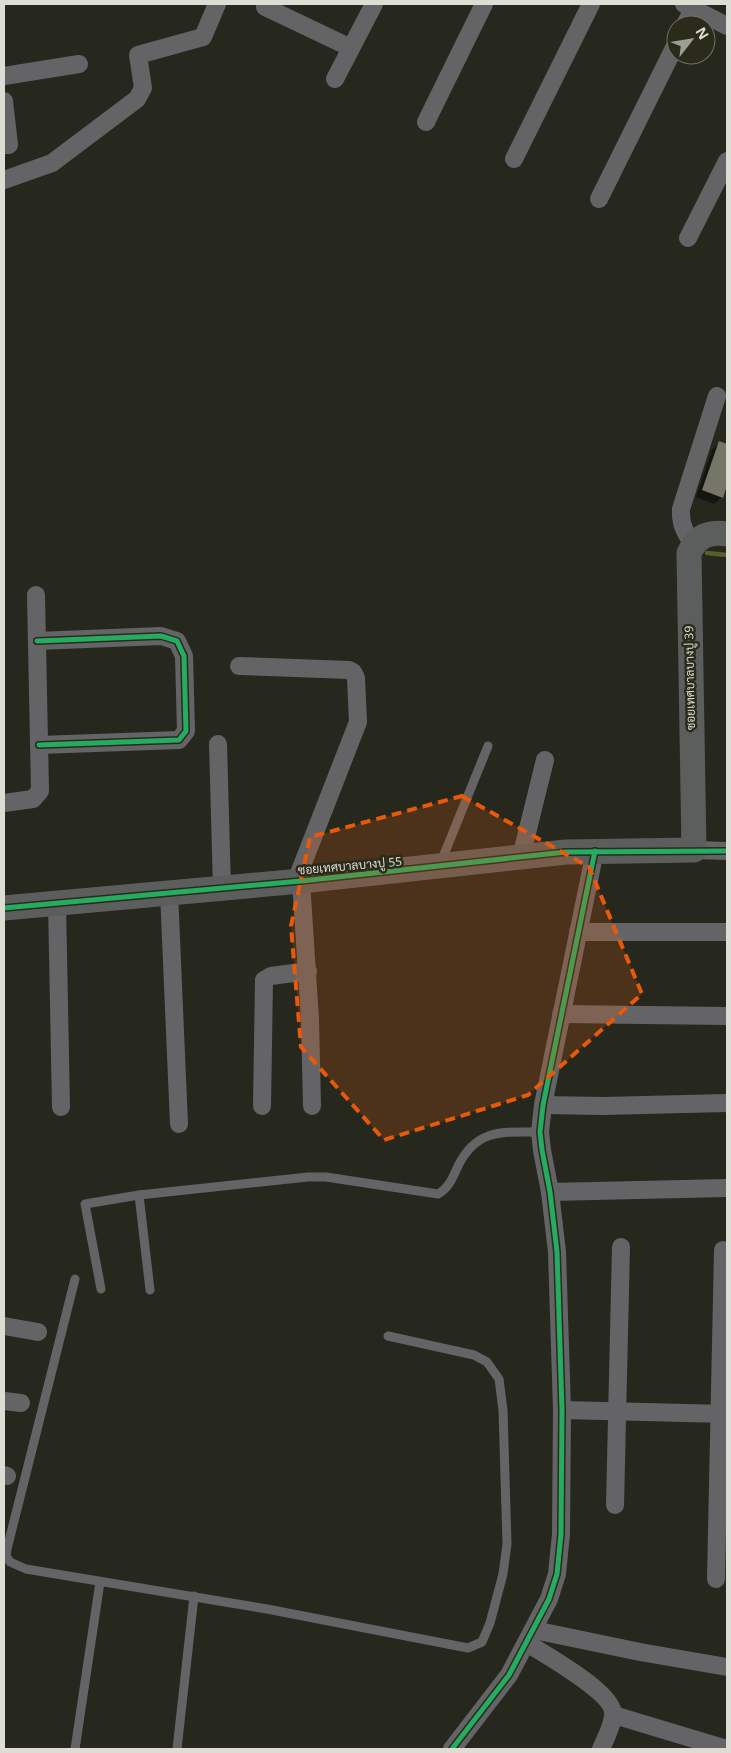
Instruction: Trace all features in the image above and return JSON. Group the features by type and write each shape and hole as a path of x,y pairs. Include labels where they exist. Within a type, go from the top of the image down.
{"street":[{"path":"4,180 52,163 137,99 143,88 138,55 203,37 217,4"},
{"path":"335,79 374,4"},
{"path":"426,122 484,4"},
{"path":"514,159 591,4"},
{"path":"688,6 727,26"},
{"path":"265,7 351,48"},
{"path":"4,76 79,64"},
{"path":"599,199 666,64"},
{"path":"4,101 8,145 4,145"},
{"path":"688,238 727,161"},
{"path":"717,396 681,509 680,521 693,545 707,534 727,534"},
{"name":"ซอยเทศบาลบางปู 39","path":"693,545 689,552 689,562 694,850"},
{"path":"4,804 33,799 40,791 36,595"},
{"path":"37,641 171,638 177,641 181,648 184,666 186,731 179,740 39,744"},
{"path":"239,666 349,670 353,672 356,678 358,722 298,881 308,971 312,1106"},
{"path":"218,744 222,888"},
{"path":"521,857 545,760"},
{"path":"452,1749 509,1675 549,1599 557,1574 561,1534 562,1410 557,1252 540,1132 543,1105 595,851"},
{"name":"ซอยเทศบาลบางปู 55","path":"4,908 595,851 727,851"},
{"path":"169,892 179,1124"},
{"path":"57,903 61,1107"},
{"path":"578,932 727,932"},
{"path":"262,1106 264,980 271,976 308,971"},
{"path":"561,1014 727,1016"},
{"path":"543,1105 603,1106 727,1103"},
{"path":"550,1192 727,1188"},
{"path":"615,1504 621,1247"},
{"path":"716,1579 723,1414 723,1250"},
{"path":"4,1326 38,1332"},
{"path":"4,1401 21,1403"},
{"path":"562,1410 723,1414"},
{"path":"530,1637 640,1652 727,1667"},
{"path":"530,1637 592,1686 612,1706 614,1716 601,1749"},
{"path":"614,1716 727,1749"}],"lane":[{"path":"439,867 488,746"},
{"path":"101,1289 84,1204 139,1195 308,1177 326,1177 438,1194 444,1191 463,1156 475,1142 498,1132 540,1132"},
{"path":"139,1195 150,1290"},
{"path":"75,1279 6,1556 10,1562 26,1569 194,1596 468,1648 482,1642 490,1623 503,1574 507,1544 503,1410 499,1378 487,1362 474,1355 388,1336"},
{"path":"75,1749 100,1582"},
{"path":"177,1749 194,1596"}],"highlighted area":[{"path":"462,796 589,867 642,994 528,1095 384,1140 301,1047 291,926 310,837"}],"building":[{"path":"719,441 727,444 727,485 723,498 702,490"}],"waterway":[{"path":"707,553 727,555"}],"cycle path":[{"path":"37,641 161,636 177,641 184,656 186,731 179,740 39,745"},
{"path":"452,1749 509,1675 549,1599 557,1574 561,1534 562,1410 557,1252 540,1132 543,1105 595,851"},
{"path":"4,908 301,881 566,852 727,851"}]}
